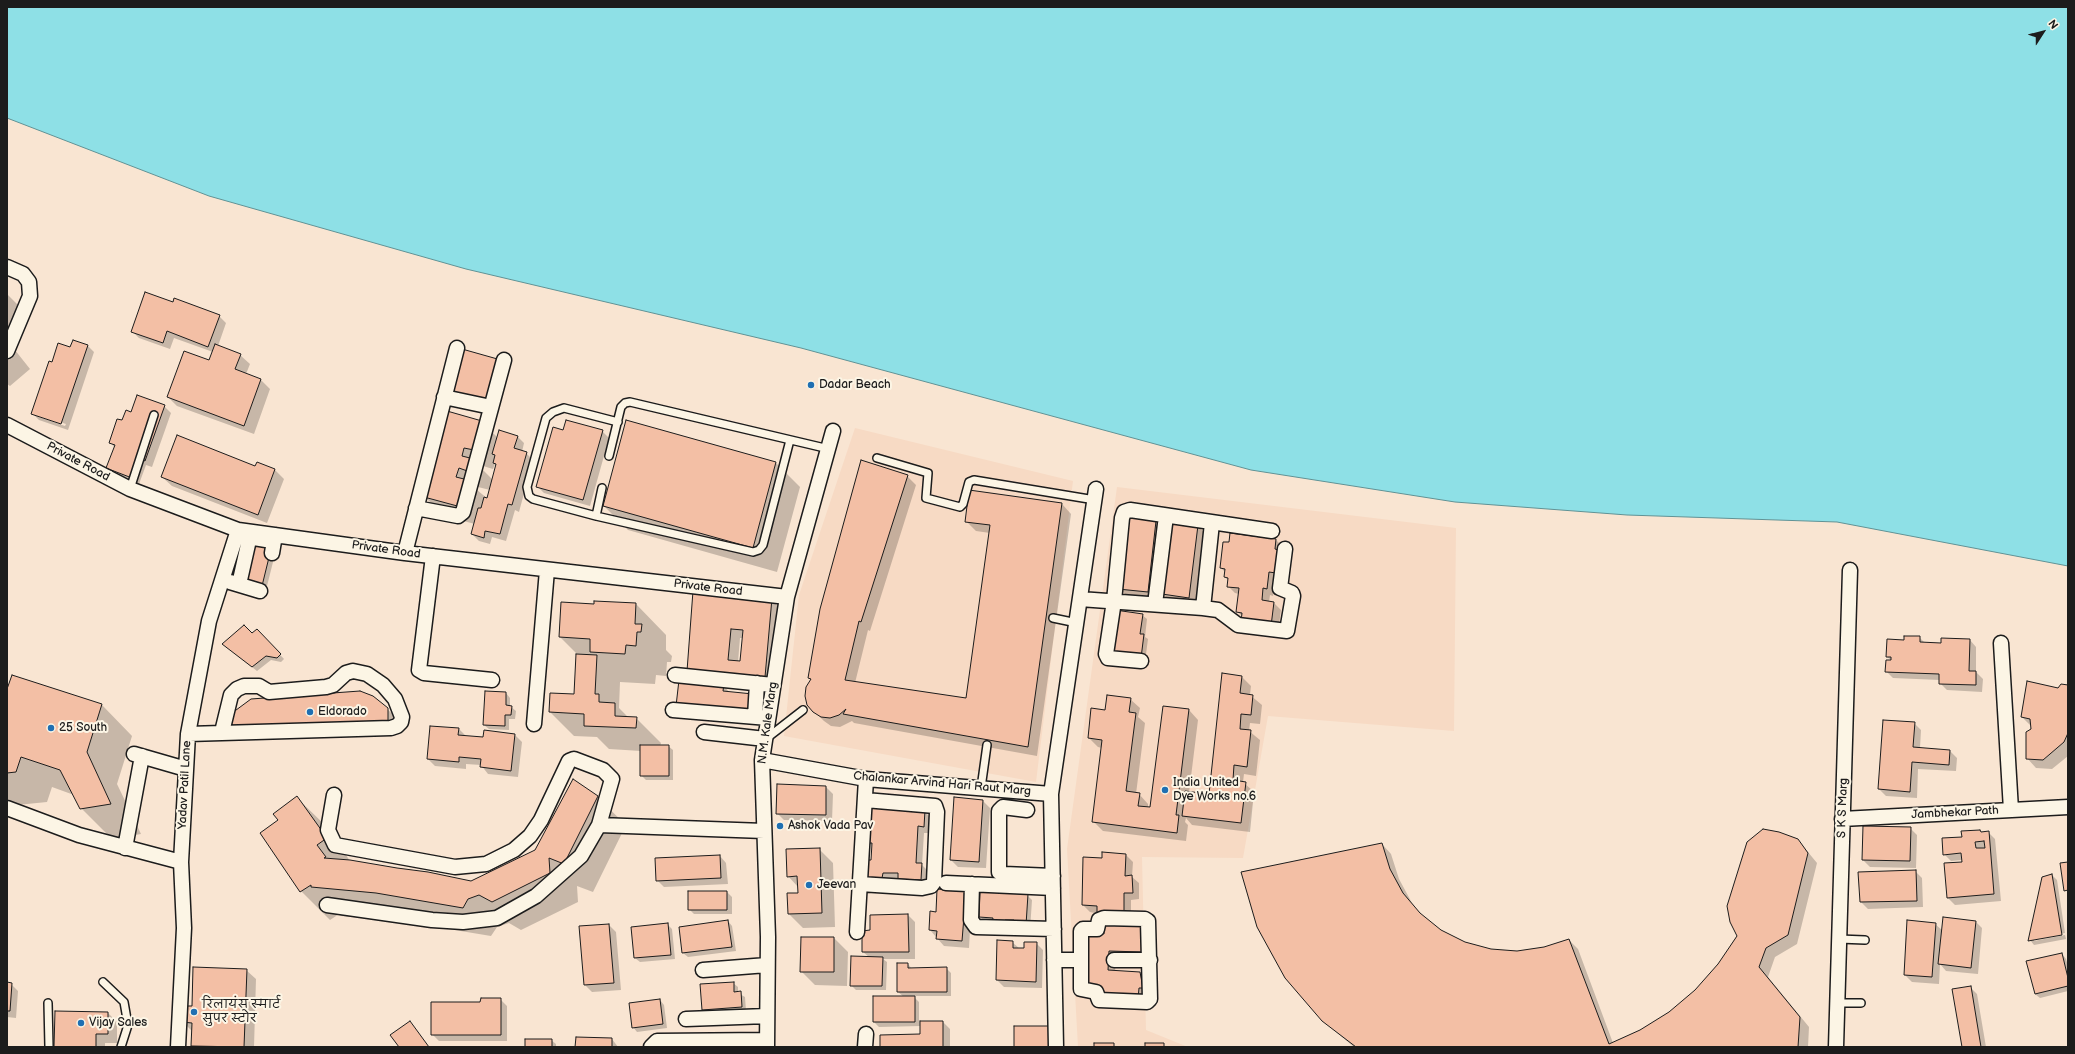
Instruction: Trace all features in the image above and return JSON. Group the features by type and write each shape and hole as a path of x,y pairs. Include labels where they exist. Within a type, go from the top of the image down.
{"street":[{"path":"7,267 23,274 29,282 30,296 7,351"},
{"path":"405,553 457,348"},
{"path":"416,508 458,516 463,512 504,360"},
{"path":"444,397 491,407"},
{"name":"Private Road","path":"7,425 130,489 238,530 269,540 433,556 787,597"},
{"name":"N.M. Kale Marg","path":"767,1044 767,965 762,760 765,739 761,717 773,685 787,597 833,431"},
{"path":"1056,1047 1051,794 1095,494"},
{"path":"1141,661 1106,656 1114,601 1123,514 1130,510 1272,531"},
{"path":"1155,604 1166,516"},
{"path":"1203,608 1212,523"},
{"name":"Yadav Patil Lane","path":"178,1047 184,928 180,862 188,734 209,621 238,530"},
{"path":"240,580 249,541 254,538 269,540"},
{"path":"1080,599 1218,610 1238,625 1287,631 1294,596 1292,593 1280,588 1285,549"},
{"path":"433,556 419,670 424,673 492,680"},
{"path":"534,724 547,570"},
{"name":"S K S Marg","path":"1836,1047 1850,570"},
{"path":"222,580 260,590"},
{"path":"2000,643 2011,810"},
{"path":"188,734 391,728 401,722 402,717 395,699 383,685 367,674 353,671 346,673 333,685 326,687 268,692 259,686 241,687 230,695 222,732"},
{"path":"676,675 773,685"},
{"path":"673,710 761,717 758,683"},
{"path":"704,732 765,739"},
{"path":"125,848 138,755 186,769"},
{"path":"327,905 432,920 463,922 497,918 536,896 581,856 600,825 612,779 603,770 574,760 569,761 541,820 530,836 514,850 486,864 456,867 335,845 328,830 334,795"},
{"name":"Chalankar Arvind Hari Raut Marg","path":"762,760 866,779 1051,794"},
{"path":"857,932 866,779"},
{"path":"860,884 922,888 931,886 934,882 937,812 935,806 865,800"},
{"name":"Jambhekar Path","path":"1842,819 2068,807"},
{"path":"7,808 79,835 180,862"},
{"path":"1027,810 1003,808 999,811 999,872 1053,882"},
{"path":"600,825 764,831"},
{"path":"946,882 972,884 1053,882"},
{"path":"972,884 971,920 976,927 1054,929"},
{"path":"1104,918 1145,920 1148,922 1150,960 1150,999 1146,1002 1099,1000 1096,992 1082,990 1081,931 1083,929 1097,929 1099,920 1104,918"},
{"path":"1054,960 1081,960"},
{"path":"1114,960 1150,960"},
{"path":"703,970 738,970 767,965"},
{"path":"686,1019 767,1016"},
{"path":"651,1047 657,1041 767,1044"}],"lane":[{"path":"610,456 621,407 625,403 630,402 828,448"},
{"path":"618,422 564,408 553,412 546,418 527,488 529,496 533,499 596,516 753,552 759,550 763,545 790,440"},
{"path":"130,489 154,415"},
{"path":"877,458 928,473 926,498 960,507 963,504 969,482 974,480 1095,494"},
{"path":"596,516 602,488"},
{"path":"1053,618 1077,623"},
{"path":"765,739 803,710"},
{"path":"981,788 987,745"},
{"path":"1839,939 1865,940"},
{"path":"103,982 124,1002 128,1025 121,1047"},
{"path":"48,1003 49,1047"},
{"path":"1837,1003 1861,1003"}],"shaded area":[{"path":"855,428 1073,481 1036,782 784,736 799,595"},
{"name":"India United Dye Works no.6","path":"1117,487 1456,528 1454,731 1268,716 1243,858 1142,857 1146,1030 1188,1047 1078,1047 1067,849"}],"water":[{"path":"7,7 2068,7 2068,566 1837,522 1627,515 1455,502 1251,470 801,348 466,269 209,196 7,118"}],"building":[{"path":"145,292 173,302 174,298 220,315 208,347 167,331 163,343 131,332"},
{"path":"73,340 88,345 61,424 31,414 49,361 52,362 58,343 70,347"},
{"path":"215,344 241,354 235,369 261,379 244,426 167,397 184,351 209,360"},
{"path":"462,349 501,360 490,402 451,391"},
{"path":"137,395 165,405 145,461 139,458 132,478 106,468 115,445 109,443 117,419 122,420 126,410 131,412"},
{"path":"447,411 482,421 474,450 464,448 462,456 474,459 470,472 459,468 456,477 468,480 461,507 424,497"},
{"path":"566,420 603,430 583,500 536,487 553,427 563,430"},
{"path":"626,420 776,462 753,548 603,506"},
{"path":"499,430 518,436 514,448 527,452 512,505 508,504 500,534 485,531 484,538 471,534 478,508 481,508 484,497 487,498 496,464 493,463 495,455 492,454"},
{"path":"177,435 255,466 257,462 275,469 258,515 161,477"},
{"path":"861,460 908,475 861,622 859,621 845,680 966,698 990,525 965,522 969,490 1062,503 1028,747 843,714 846,709 839,715 830,718 821,717 813,712 807,705 805,696 806,687 811,679 808,678 820,609"},
{"path":"1127,517 1156,521 1148,592 1118,589"},
{"path":"1171,521 1198,525 1189,598 1162,594"},
{"path":"1230,533 1276,539 1275,549 1278,550 1276,573 1269,572 1267,589 1263,588 1262,600 1274,602 1271,626 1241,622 1242,613 1236,612 1239,588 1227,587 1228,578 1224,577 1225,569 1220,568 1223,542 1229,542"},
{"path":"251,543 272,545 262,586 241,581"},
{"path":"693,591 772,598 765,677 687,671","holes":["731,629 743,630 740,661 728,660"]},
{"path":"594,601 636,603 635,624 642,624 641,632 637,632 636,646 626,645 625,654 590,652 590,639 559,637 561,602 594,604"},
{"path":"1115,610 1143,614 1140,634 1144,634 1141,658 1110,654"},
{"path":"244,625 252,633 257,629 281,654 277,658 266,656 252,667 222,644"},
{"path":"1904,636 1920,636 1920,642 1941,643 1941,638 1970,639 1969,671 1976,671 1976,685 1939,684 1939,674 1885,672 1886,660 1891,660 1891,657 1886,657 1887,639 1904,640"},
{"path":"576,654 597,655 595,694 599,694 599,702 615,703 615,716 637,717 636,728 584,726 584,714 549,712 550,693 574,694"},
{"path":"1222,673 1242,676 1240,693 1253,695 1251,715 1241,714 1240,729 1251,730 1247,767 1234,765 1233,780 1246,782 1241,823 1182,816 1185,791 1209,794"},
{"name":"25 South","path":"12,675 102,704 87,752 111,804 80,809 60,770 21,757 16,772 7,773 7,689"},
{"path":"679,680 724,684 723,691 753,694 751,713 676,706"},
{"path":"2027,681 2058,688 2061,684 2068,685 2068,733 2064,742 2043,760 2026,759 2026,732 2031,729 2030,719 2021,717"},
{"name":"Eldorado","path":"360,691 373,696 388,708 388,721 229,730 228,716 251,699"},
{"path":"485,691 506,692 506,705 512,706 511,715 505,715 505,726 483,725"},
{"path":"1107,695 1131,698 1129,712 1136,713 1126,791 1140,793 1138,806 1150,807 1163,706 1189,709 1176,815 1179,815 1177,833 1092,822 1102,740 1088,738 1091,708 1105,710"},
{"path":"1883,720 1915,722 1913,747 1950,750 1949,765 1912,762 1910,792 1878,789"},
{"path":"430,726 459,728 458,735 483,737 484,730 515,734 511,771 480,767 481,759 459,757 459,762 427,759"},
{"path":"640,745 669,745 669,776 640,776"},
{"path":"573,779 598,796 564,864 549,858 550,873 492,902 479,895 468,899 463,908 376,893 311,887 311,885 300,892 260,833 278,820 273,814 297,796 327,838 317,845 326,857 324,858 350,860 428,872 471,881 535,850"},
{"path":"777,784 826,786 826,815 776,814"},
{"path":"954,797 983,800 979,862 950,860"},
{"path":"869,805 925,810 924,827 918,826 916,863 922,863 921,880 898,879 898,873 883,873 882,878 865,878 866,860 871,860 872,843 867,843"},
{"path":"1863,826 1911,827 1910,861 1862,860"},
{"path":"1763,829 1779,832 1798,839 1808,853 1788,935 1766,948 1759,967 1800,1017 1798,1047 1356,1047 1322,1021 1285,978 1257,927 1241,872 1382,843 1390,869 1403,893 1420,913 1441,930 1465,942 1491,949 1517,951 1544,947 1569,939 1609,1044 1640,1030 1669,1012 1695,990 1718,964 1737,936 1730,922 1727,906 1747,842"},
{"path":"1961,831 1989,831 1994,894 1947,898 1944,863 1962,862 1961,853 1943,855 1942,838 1962,837","holes":["1984,841 1985,848 1976,848 1975,842"]},
{"name":"Jeevan","path":"820,848 822,913 788,914 787,893 798,893 797,876 787,877 786,849"},
{"path":"1102,852 1126,854 1125,876 1132,875 1133,893 1124,893 1124,914 1097,913 1097,906 1082,905 1083,857 1102,858"},
{"path":"720,855 721,878 656,881 655,858"},
{"path":"2068,862 2068,890 2064,891 2060,863"},
{"path":"1916,870 1917,901 1860,902 1858,872"},
{"path":"2052,874 2062,935 2028,941 2042,877"},
{"path":"937,889 970,892 965,904 962,941 936,939 937,931 929,930 930,911 936,912"},
{"path":"989,889 1005,890 1005,893 1028,894 1026,925 1014,924 1014,920 1005,920 1005,924 992,923 993,918 979,917 980,892 988,892"},
{"path":"688,891 727,891 727,910 688,910"},
{"path":"908,914 909,952 862,952 862,931 870,930 870,915"},
{"path":"1943,917 1976,921 1971,968 1938,964"},
{"path":"728,920 732,947 682,953 679,927"},
{"path":"1907,920 1936,923 1932,977 1904,975"},
{"path":"1104,922 1142,923 1142,952 1109,951 1108,970 1140,972 1143,988 1139,988 1138,999 1101,998 1082,987 1084,933 1104,934"},
{"path":"668,923 671,955 634,958 631,927"},
{"path":"609,924 614,983 584,985 579,926"},
{"path":"801,937 834,937 834,972 800,972"},
{"path":"997,940 1013,941 1013,948 1024,948 1024,942 1037,942 1036,982 996,980"},
{"path":"2062,953 2068,978 2068,986 2035,994 2026,961"},
{"path":"851,956 883,957 882,986 850,986"},
{"path":"897,963 908,963 908,968 947,967 947,992 897,992"},
{"path":"193,967 247,969 244,1047 191,1046 192,1023 182,1022 183,1006 192,1006"},
{"path":"7,982 12,983 10,1011 7,1011"},
{"path":"734,982 734,992 741,991 742,1007 702,1010 700,984"},
{"path":"1971,986 1981,1047 1962,1047 1952,989"},
{"path":"873,996 915,996 915,1022 873,1022"},
{"path":"481,998 501,998 501,1035 431,1035 431,1002 480,1002"},
{"path":"660,999 663,1024 632,1028 629,1003"},
{"name":"Vijay Sales","path":"55,1011 108,1012 108,1034 96,1034 96,1047 54,1047"},
{"path":"410,1021 429,1047 399,1047 390,1035"},
{"path":"920,1021 943,1021 943,1047 880,1047 880,1035 920,1034"},
{"path":"1014,1026 1053,1026 1053,1047 1014,1047"},
{"path":"576,1037 612,1038 612,1047 575,1047"},
{"path":"525,1039 552,1039 552,1047 525,1047"},
{"path":"1094,1043 1114,1043 1114,1047 1094,1047"},
{"path":"1145,1043 1164,1043 1164,1047 1145,1047"}],"place":[{"name":"Dadar Beach","path":"811,385"},
{"name":"Eldorado","path":"310,712"},
{"name":"25 South","path":"51,728"},
{"name":"India United Dye Works no.6","path":"1165,790"},
{"name":"Ashok Vada Pav","path":"780,826"},
{"name":"Jeevan","path":"809,885"},
{"name":"रिलायंस स्मार्ट सुपर स्टोर","path":"194,1012"},
{"name":"Vijay Sales","path":"81,1023"}]}
